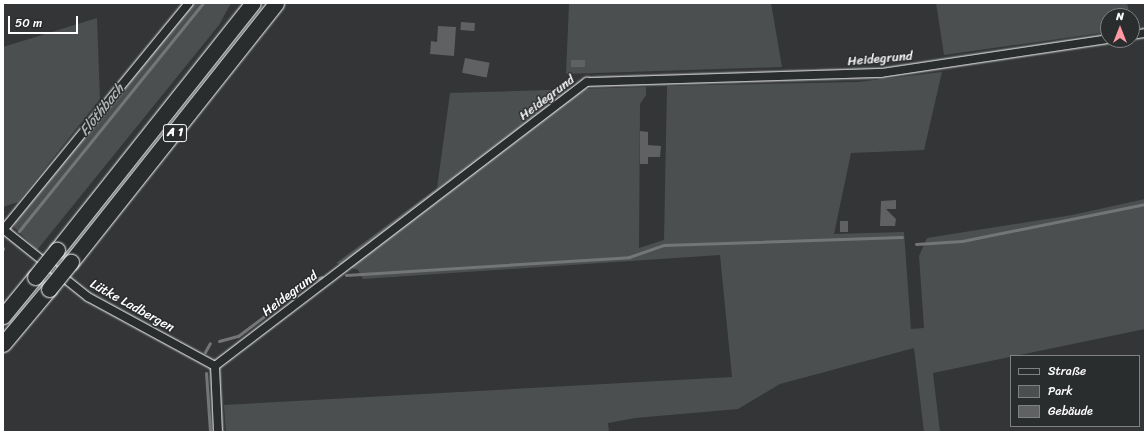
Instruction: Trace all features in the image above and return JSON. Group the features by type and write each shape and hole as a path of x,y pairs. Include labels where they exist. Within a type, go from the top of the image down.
{"highway":[{"name":"A 1","path":"3,316 253,3"},
{"name":"A 1","path":"3,344 71,262 276,3"}],"street":[{"name":"Lütke Ladbergen","path":"189,3 4,229 88,297 215,366"},
{"name":"Heidegrund","path":"215,366 587,82 880,73 1100,40"},
{"path":"215,366 218,432"}],"green space":[{"path":"192,3 231,3 219,25 37,250 14,227 15,223"},
{"path":"569,3 771,3 782,67 566,74"},
{"path":"936,3 1127,3 1128,8 1100,8 1100,33 944,55"},
{"path":"97,18 100,99 18,202 3,207 3,47"},
{"path":"942,72 924,150 851,153 834,234 904,232 911,329 924,328 919,256 927,238 1072,215 1145,199 1145,329 1020,355 1010,355 1010,357 933,373 940,432 924,432 914,348 780,384 738,409 635,418 608,423 609,432 226,432 224,405 732,377 720,255 363,279 358,270 336,263 437,188 450,93 646,87 646,95 640,104 639,248 664,240 667,86 858,82"}],"building":[{"path":"461,22 475,23 474,31 460,30"},
{"path":"438,26 456,27 454,56 430,54 431,41 437,42"},
{"path":"465,58 490,63 487,77 462,73"},
{"path":"571,60 585,60 585,67 571,67"},
{"path":"640,131 648,132 648,145 661,146 660,157 648,157 648,164 640,164"},
{"path":"896,200 896,209 886,209 896,219 895,226 880,226 881,201"},
{"path":"840,221 848,221 848,232 840,232"}],"waterway":[{"name":"Flothbach","path":"19,231 203,3"},
{"path":"916,244 962,241 1145,204"},
{"path":"346,275 629,257 664,245 902,237"},
{"path":"219,341 238,336 312,280 322,277"},
{"path":"205,352 210,343"},
{"path":"206,373 210,432"}]}
